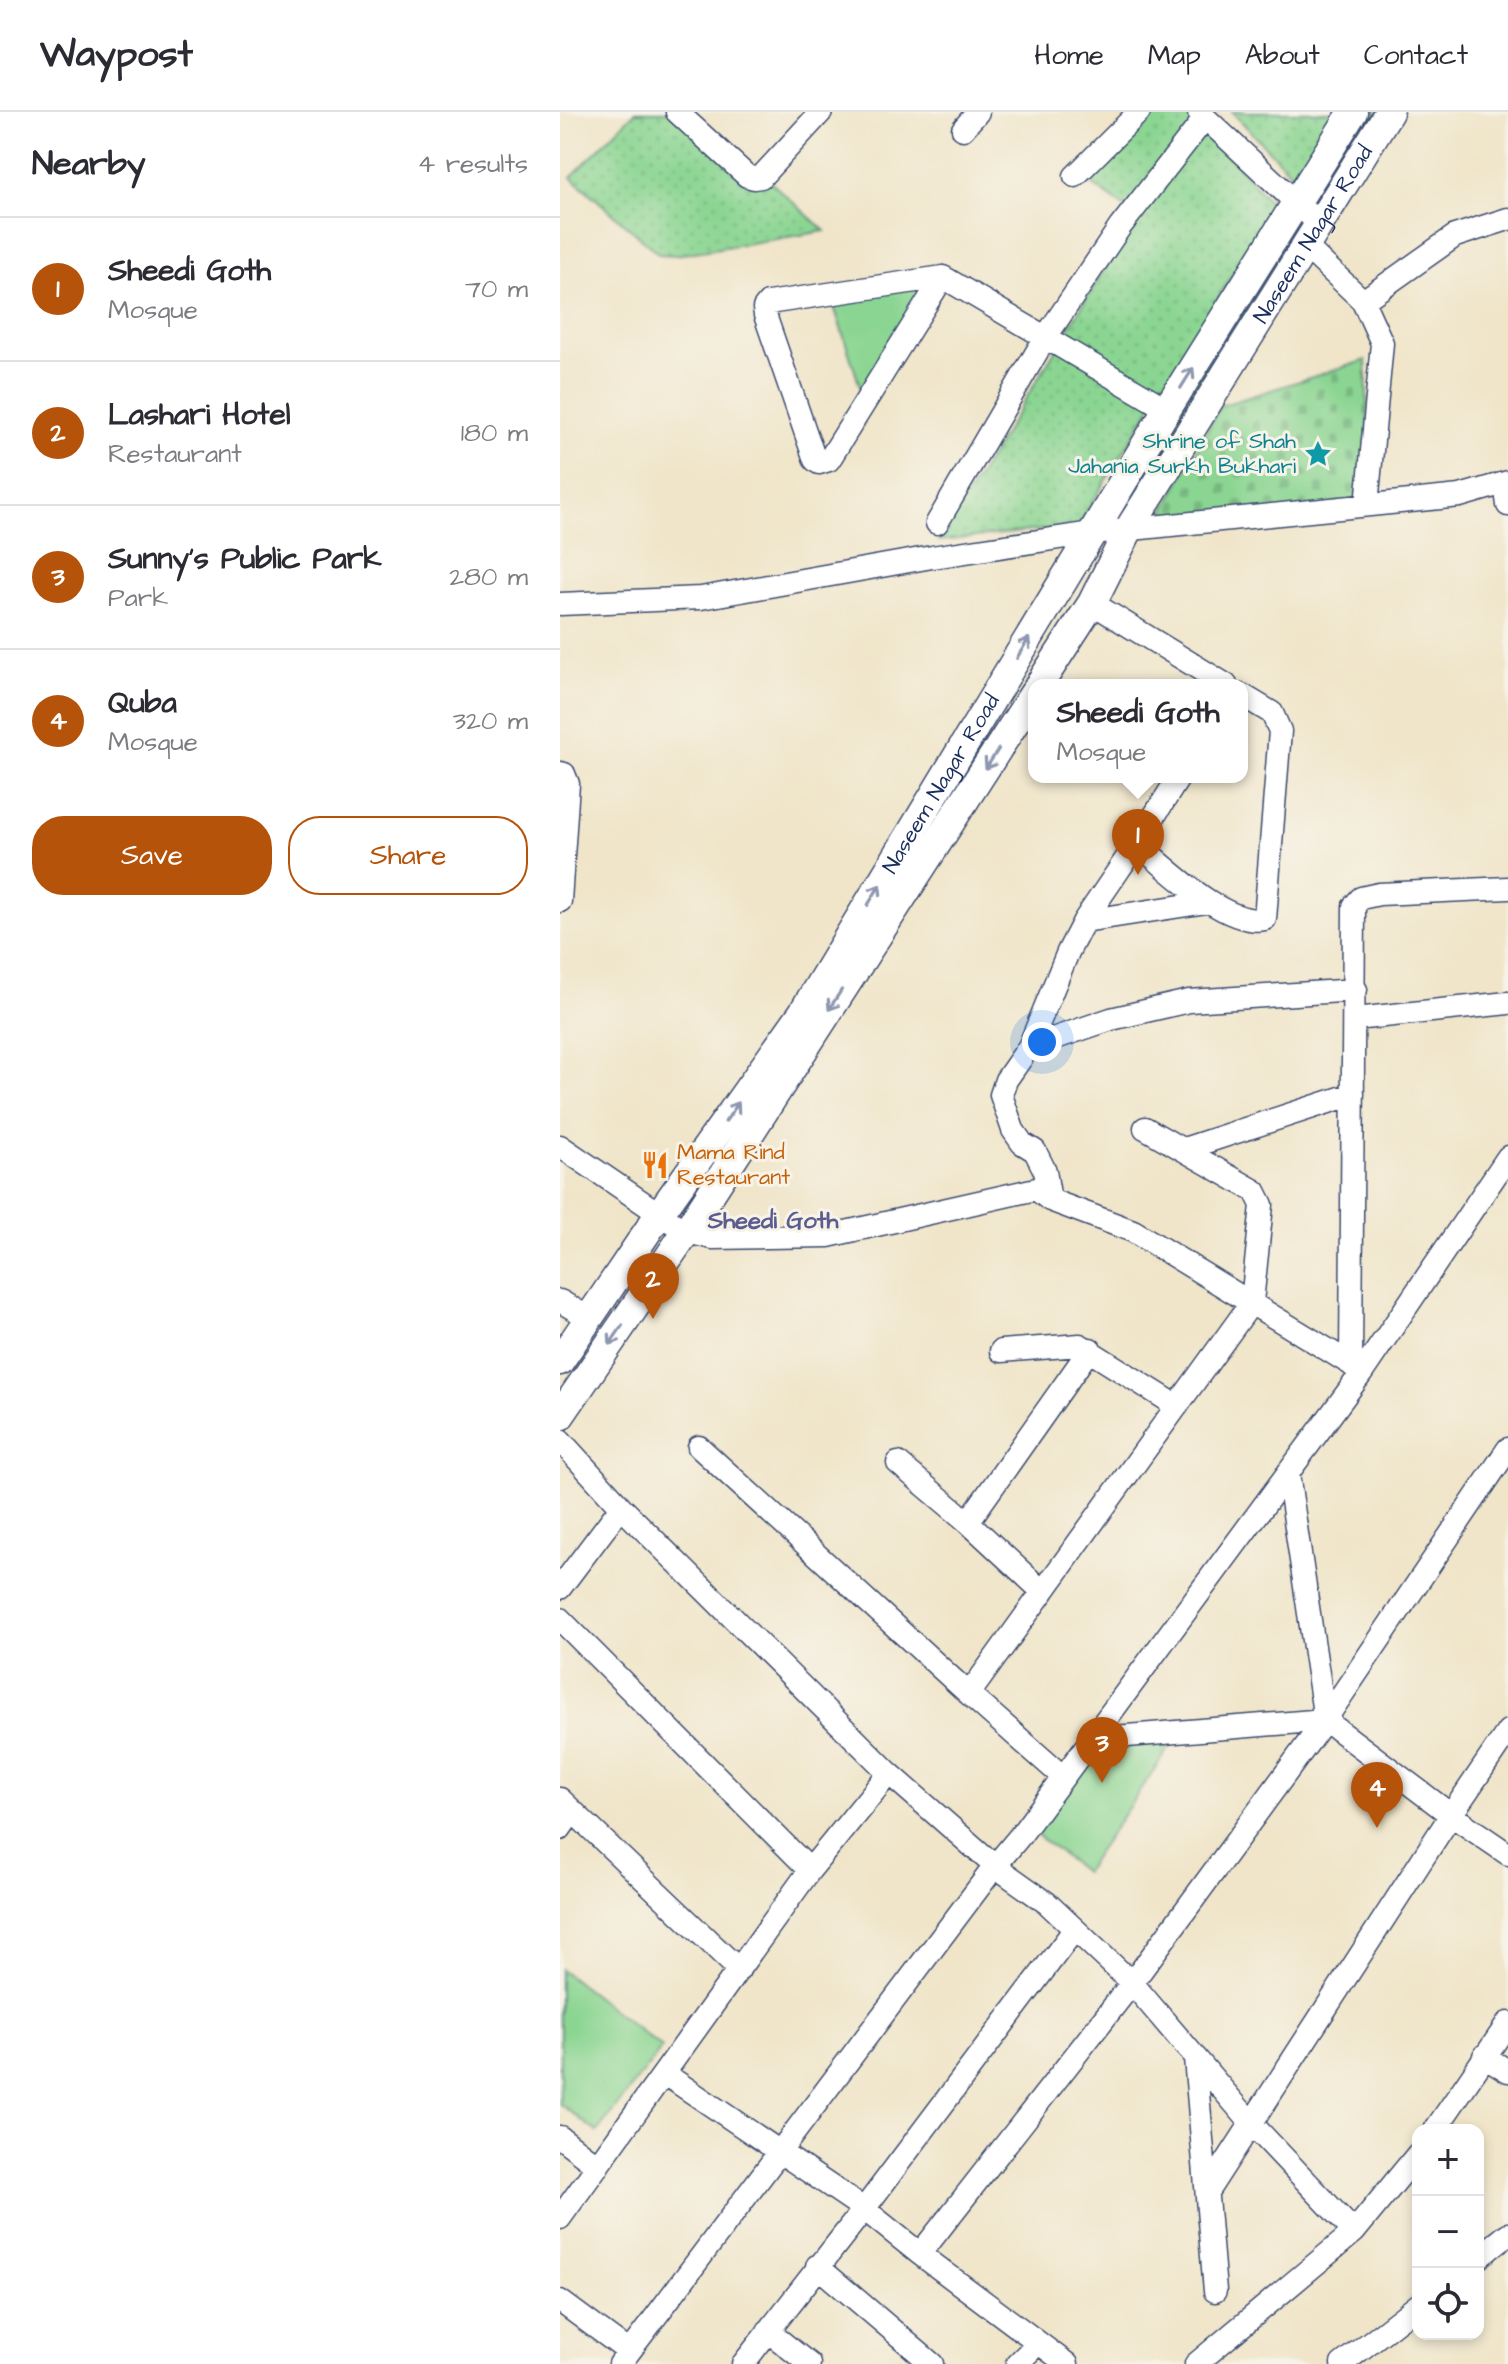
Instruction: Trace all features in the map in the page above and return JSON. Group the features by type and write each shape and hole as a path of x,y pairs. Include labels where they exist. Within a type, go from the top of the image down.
{"main road":[{"name":"Naseem Nagar Road","path":"560,1361 660,1213 803,1012 1167,409 1353,112"},
{"name":"Naseem Nagar Road","path":"1043,679 1092,603 1129,529 1389,112"},
{"name":"Naseem Nagar Road","path":"560,1416 686,1232 1028,702"}],"street":[{"path":"677,112 747,176 754,178 761,177 821,112"},
{"path":"1075,176 1139,112"},
{"path":"937,523 1045,338 1120,227 1202,115 1295,203 1312,235 1363,301 1382,343 1367,505"},
{"path":"1363,301 1455,236 1508,219"},
{"path":"943,277 829,460 819,463 815,460 764,308 768,303 943,277 1167,409"},
{"path":"560,604 701,598 932,557 1092,533 1507,490"},
{"path":"1092,603 1216,679"},
{"path":"1137,843 1207,902 1253,921 1265,919 1280,731 1272,713 1248,699"},
{"path":"560,773 564,774 568,784 560,901"},
{"path":"1050,1200 1045,1171 1035,1151 1022,1143 1013,1130 1001,1095 1006,1080 1029,1047 1084,921 1175,783"},
{"path":"1356,1369 1354,906 1361,898 1379,894 1508,888"},
{"path":"1084,921 1207,902"},
{"path":"1029,1047 1111,1019 1189,1001 1356,990"},
{"path":"1355,1019 1508,1003"},
{"path":"1184,1149 1353,1094"},
{"path":"969,1694 1252,1302 1262,1205 1255,1191 1145,1128"},
{"path":"560,1146 686,1232 728,1238 828,1236 1036,1189 1050,1200 1133,1231 1356,1369"},
{"path":"560,2301 624,2358 1020,1836 1288,1474 1356,1369 1508,1157"},
{"path":"560,1301 589,1318"},
{"path":"1001,1351 1058,1344 1080,1345 1177,1406"},
{"path":"968,1522 1090,1349"},
{"path":"560,1440 621,1507 889,1773 995,1866 1047,1903 1132,1983 1252,2124 1354,2232"},
{"path":"699,1447 1063,1777"},
{"path":"920,2254 1132,1983 1325,1720 1508,1449"},
{"path":"898,1463 968,1522 1043,1592"},
{"path":"1288,1474 1325,1720"},
{"path":"560,1588 621,1507"},
{"path":"560,1619 810,1870"},
{"path":"1090,1739 1325,1720 1508,1854"},
{"path":"1207,2192 1508,1731"},
{"path":"560,2218 810,1870 889,1773"},
{"path":"564,1814 739,1970"},
{"path":"743,2364 1074,1930"},
{"path":"1439,2124 1508,2023"},
{"path":"1484,2056 1508,2071"},
{"path":"1195,2058 1215,2291"},
{"path":"665,2074 864,2209 1067,2364"},
{"path":"560,2137 598,2166"},
{"path":"1196,2364 1354,2232 1412,2161"},
{"path":"1484,2253 1508,2234"},
{"path":"817,2266 932,2364"},
{"path":"1342,2364 1412,2310"},
{"path":"768,2331 809,2364"},
{"path":"1017,2364 1038,2343"}],"green space":[{"path":"635,112 693,112 825,231 676,255 659,254 571,177"},
{"path":"1148,112 1187,112 1207,130 1274,207 1078,526 939,541 1137,216 1082,177"},
{"path":"1232,112 1390,112 1129,529 1092,533 1305,188"},
{"path":"943,277 865,402 830,294"},
{"path":"1366,360 1370,505 1156,526 1220,406"},
{"path":"1180,1732 1084,1872 1027,1827 1090,1739"},
{"path":"560,1969 662,2048 597,2132 560,2104"}],"place":[{"name":"Shrine of Shah Jahania Surkh Bukhari","path":"1318,454"},
{"name":"Sheedi Goth","path":"1138,875"},
{"name":"Mama Rind Restaurant","path":"655,1165"},
{"name":"Lashari Hotel","path":"653,1319"},
{"name":"Sunny's Public Park","path":"1102,1783"},
{"name":"Quba","path":"1377,1828"}],"district":[{"name":"Sheedi Goth","path":"773,1221"}]}
